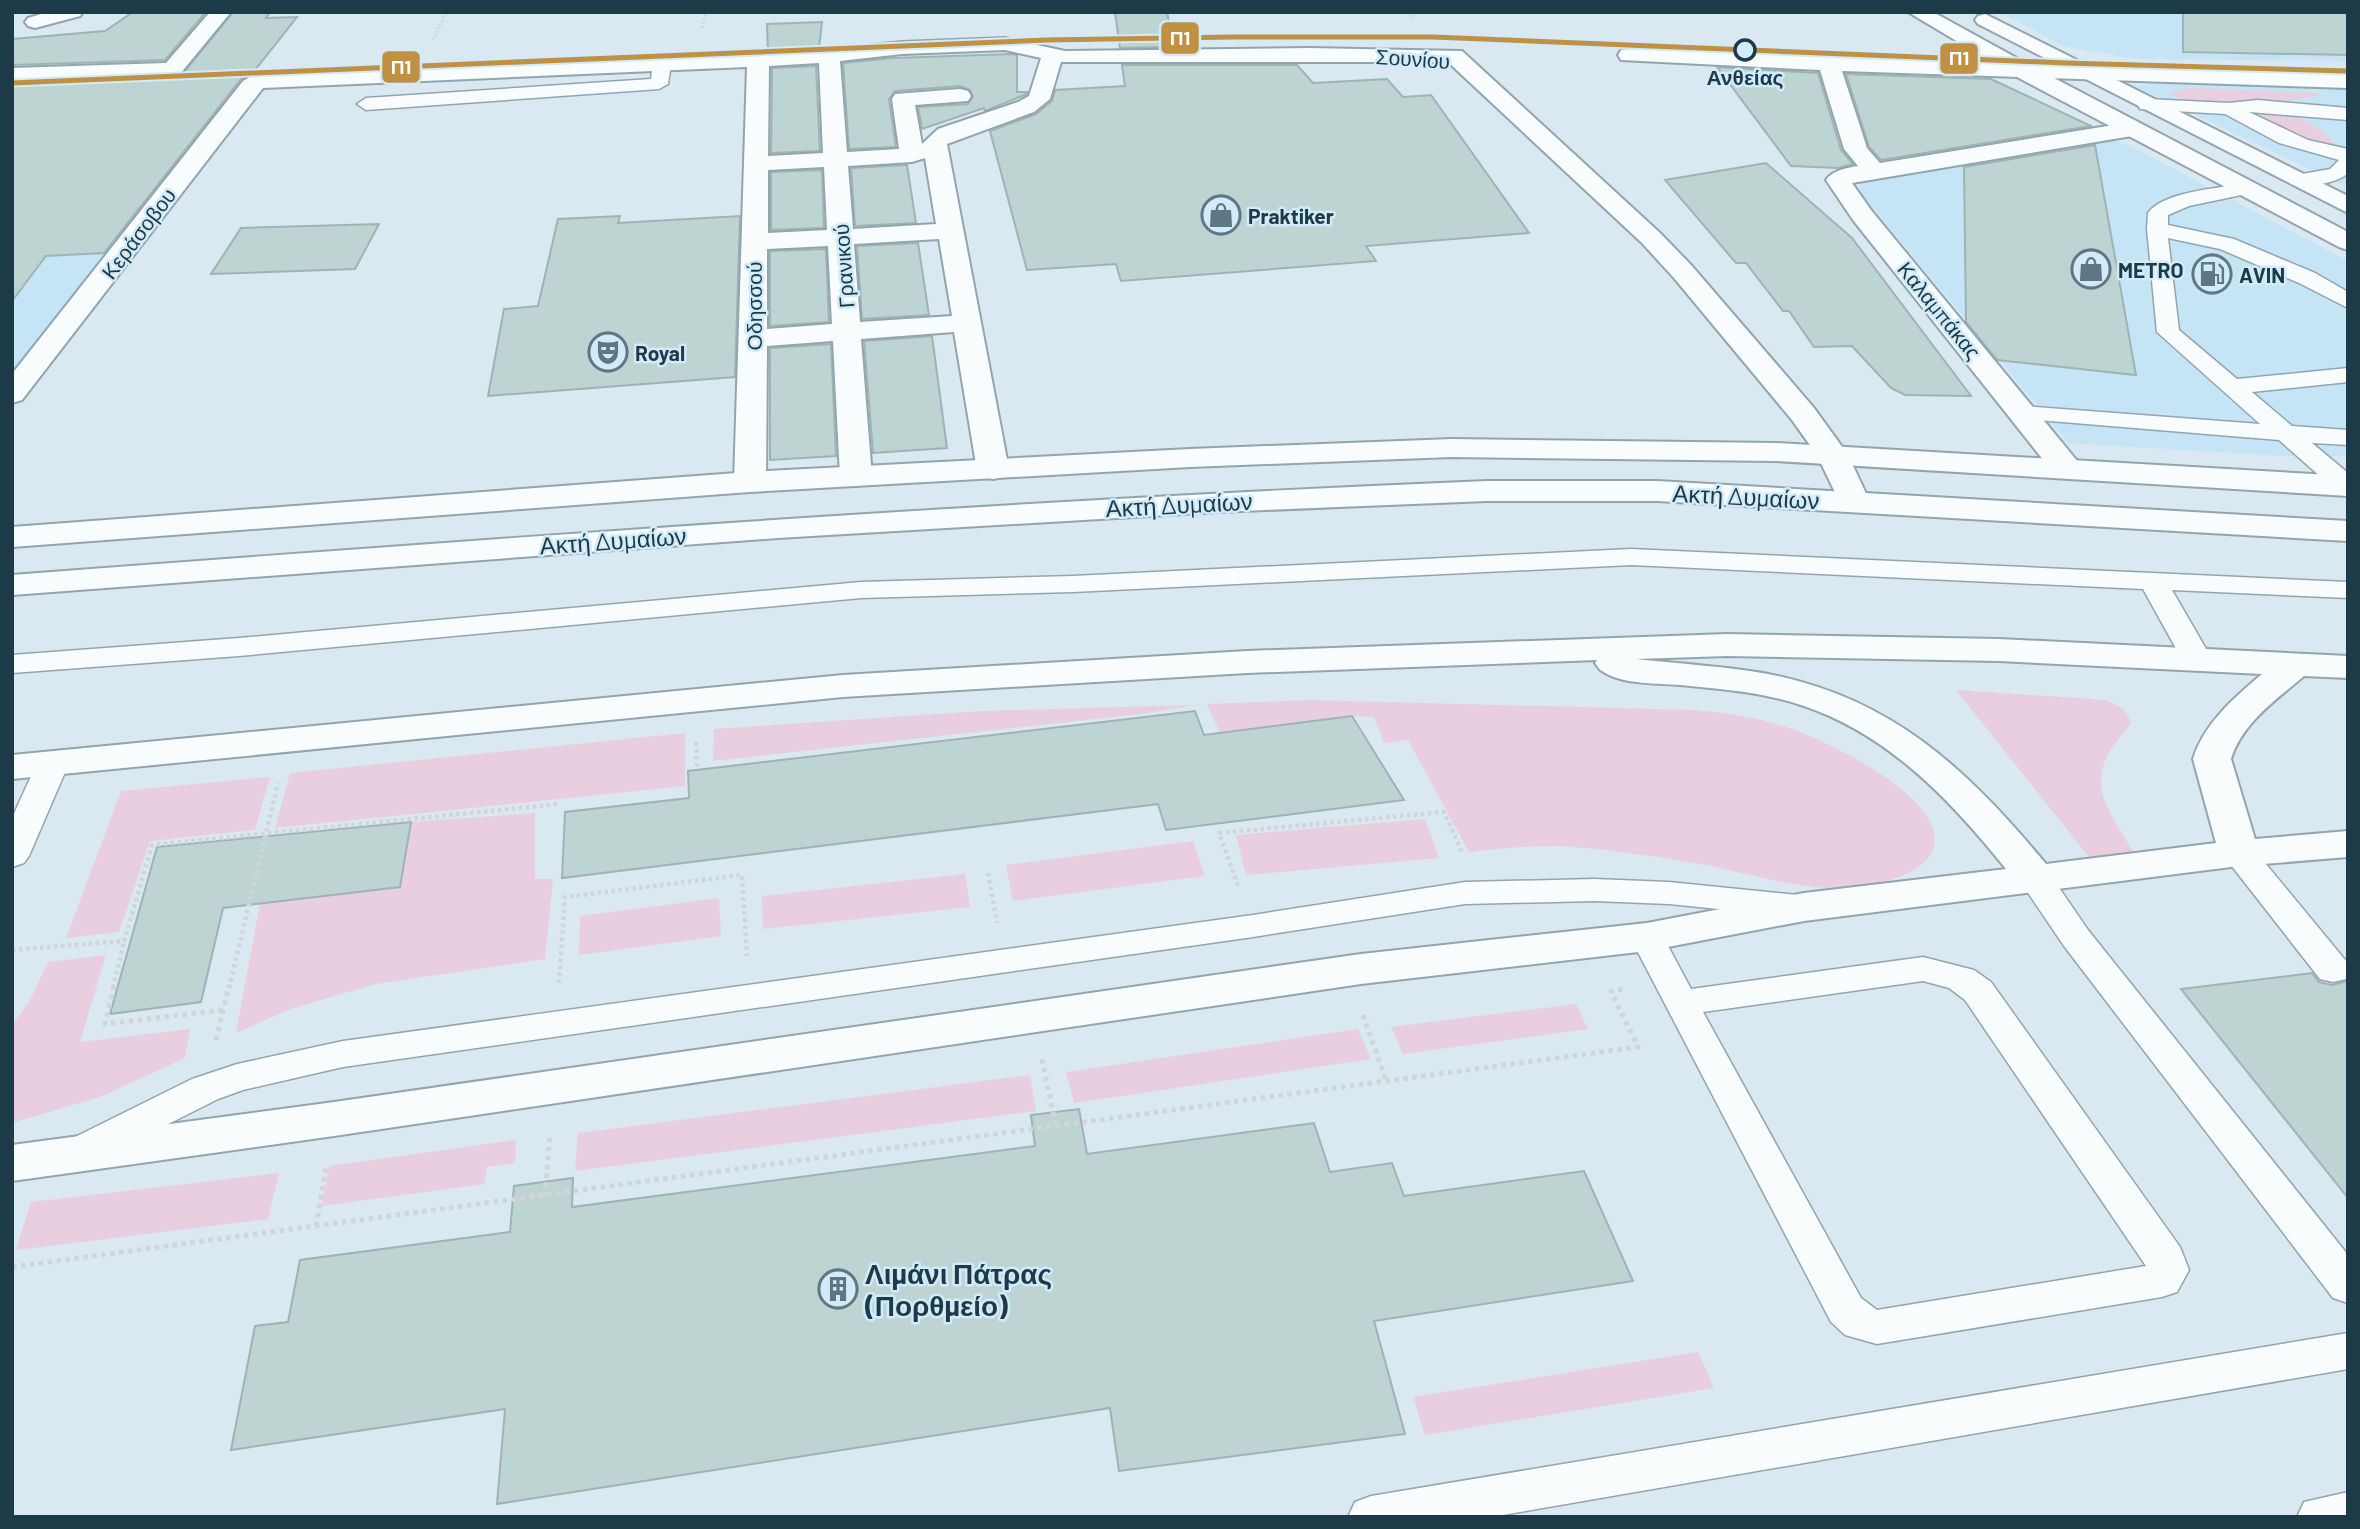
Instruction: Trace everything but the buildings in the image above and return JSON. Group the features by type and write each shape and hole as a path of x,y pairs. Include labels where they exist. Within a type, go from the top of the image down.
{"street":[{"path":"35,22 73,12"},
{"path":"12,75 172,69 220,12"},
{"path":"1918,12 2025,72 2348,242"},
{"path":"1970,12 2085,74 2348,206"},
{"name":"Σουνίου","path":"269,81 758,60 902,48 1005,44 1057,56 1454,56 1651,238 1683,272 1791,400 1832,455 1854,502"},
{"path":"1629,55 2025,72 2348,80"},
{"name":"Γρανικού","path":"829,56 856,477"},
{"path":"754,164 923,152 946,134 1026,107 1039,99 1051,60 1057,56"},
{"path":"754,242 758,60"},
{"path":"1829,64 1856,149 1874,171"},
{"name":"Κεράσοβου","path":"12,394 251,86 269,81"},
{"path":"960,96 903,99 950,231 993,470"},
{"name":"Καλαμπάκας","path":"2067,469 1838,183 1840,177 2132,129"},
{"path":"2244,189 2298,180"},
{"name":"Οδησσού","path":"750,482 754,242 950,231"},
{"path":"754,338 967,323"},
{"name":"Ακτή Δυμαίων","path":"12,537 750,482 1191,458 1452,448 1832,455 2348,486"},
{"name":"Ακτή Δυμαίων","path":"12,585 778,528 1377,495 1501,491 1657,491 2348,531"},
{"path":"12,767 289,738 857,685 1126,668 1727,645 1999,650 2348,667"},
{"path":"1581,649 1629,669 1771,686 1821,699 1863,716 1903,741 1942,772 1988,819 2035,878"},
{"path":"2239,853 2212,760 2222,738 2243,710 2294,666"},
{"path":"12,1163 334,1119 1347,971 1631,939 1804,907 2239,853 2348,844"}],"lane":[{"path":"366,104 659,84 662,64"},
{"path":"2147,105 2229,109 2258,106 2345,114"},
{"path":"2229,109 2279,137 2300,145 2348,155"},
{"path":"2345,114 2334,129 2348,141"},
{"path":"2298,180 2336,174 2348,162"},
{"path":"2244,189 2167,205 2158,213 2157,229 2168,332 2348,486"},
{"path":"2157,229 2236,248 2306,278 2348,301"},
{"path":"2232,387 2348,375"},
{"path":"2023,413 2348,438"},
{"path":"12,664 239,647 861,590 1073,584 1618,557 2348,590"},
{"path":"2152,580 2198,661"},
{"path":"12,856 53,763"},
{"path":"2239,853 2333,970"},
{"path":"2035,878 2084,949 2348,1286"},
{"path":"75,1154 205,1088 237,1078 343,1054 556,1022 1253,926 1465,893 1594,890 1669,893 1804,907"},
{"path":"1631,939 1680,1003 1846,1310 1860,1323 1877,1327 2162,1280 2168,1270 2165,1258 1978,991 1961,979 1923,968 1680,1003"},
{"path":"1371,1517 2348,1351"},
{"path":"2320,1517 2348,1512"}],"path":[{"path":"205,1088 289,738"},
{"path":"223,1010 105,1024 124,942 152,845 559,804"},
{"path":"1253,926 1219,833 1444,812 1481,893"},
{"path":"556,1022 565,897 742,875 750,997"},
{"path":"12,1267 1638,1047 1611,991 1642,986 1631,939"},
{"path":"12,950 124,942"},
{"path":"1347,971 1387,1083"},
{"path":"1034,1016 1056,1127"},
{"path":"545,1196 553,1087"},
{"path":"316,1226 334,1119"}],"shaded area":[{"path":"2000,12 2348,12 2348,61 2142,59 2119,56 2063,46"},
{"path":"2184,79 2238,82 2247,86 2348,87 2348,188 2135,86"},
{"path":"247,80 18,373 12,373 12,93"},
{"path":"2189,88 2321,95 2287,101 2225,104 2188,102 2169,93"},
{"path":"2248,113 2287,115 2306,121 2336,144 2337,150 2323,150"},
{"path":"2114,140 2125,143 2348,261 2348,456 2284,456 2068,443 1860,192 1860,181"},
{"path":"1956,690 2106,700 2125,711 2131,724 2105,760 2101,775 2102,790 2106,804 2136,856 2093,862"},
{"path":"1310,700 1692,710 1774,723 1829,745 1884,777 1909,796 1927,816 1935,837 1929,857 1915,869 1899,877 1851,888 1802,886 1691,862 1570,847 1527,847 1469,852 1408,740 1384,743 1374,717 1352,716 1220,733 1207,704"},
{"path":"1196,705 1140,714 713,761 714,729 981,711"},
{"path":"685,733 685,786 275,828 290,773"},
{"path":"270,777 255,830 150,841 119,932 66,938 121,791"},
{"path":"535,813 535,879 553,879 545,959 376,984 290,1009 236,1033 260,903 400,887 411,822"},
{"path":"1425,819 1439,858 1246,875 1236,835"},
{"path":"1193,841 1205,876 1013,901 1006,865"},
{"path":"965,874 970,907 763,929 762,896"},
{"path":"719,898 721,936 579,955 580,916"},
{"path":"106,955 80,1042 190,1029 185,1058 100,1097 12,1123 12,1025 30,1000 48,962"},
{"path":"1576,1004 1588,1029 1403,1054 1391,1027"},
{"path":"1358,1029 1371,1059 1074,1103 1066,1072"},
{"path":"1030,1075 1036,1111 575,1171 578,1133"},
{"path":"516,1140 515,1163 487,1167 484,1184 322,1206 329,1166"},
{"path":"279,1173 268,1219 16,1250 31,1202"},
{"path":"1698,1352 1714,1388 1425,1435 1413,1397"}],"transit line":[{"name":"Π1","path":"12,83 1046,40 1234,37 1433,37 2066,63 2348,71"}],"place":[{"name":"Ανθείας","path":"1745,50"},
{"name":"Praktiker","path":"1221,215"},
{"name":"METRO","path":"2091,269"},
{"name":"AVIN","path":"2212,274"},
{"name":"Royal","path":"608,352"},
{"name":"Λιμάνι Πάτρας (Πορθμείο)","path":"838,1289"}]}
